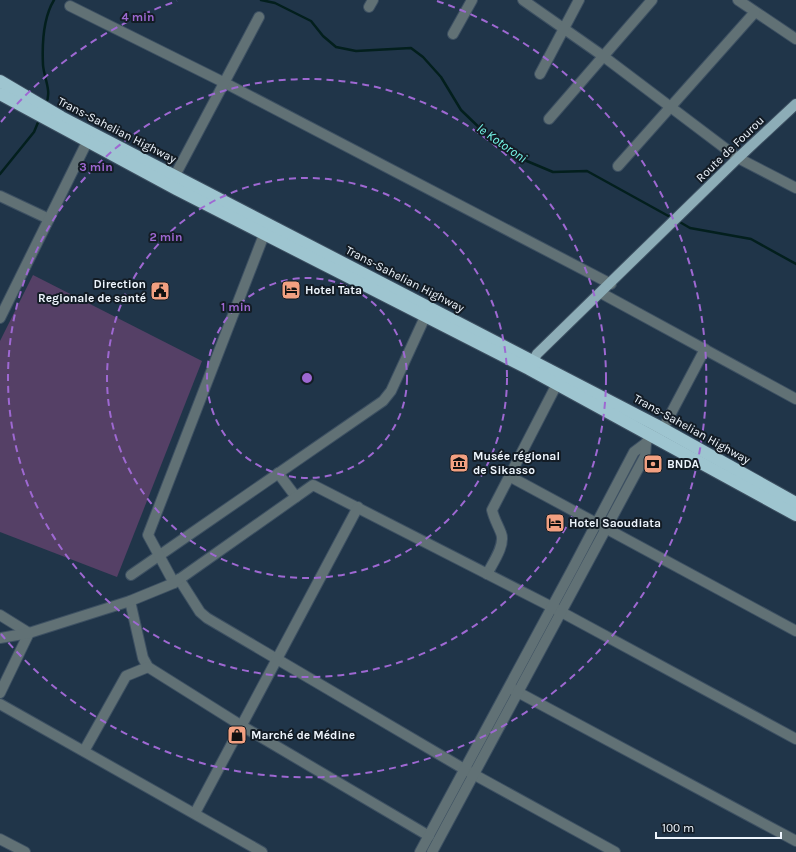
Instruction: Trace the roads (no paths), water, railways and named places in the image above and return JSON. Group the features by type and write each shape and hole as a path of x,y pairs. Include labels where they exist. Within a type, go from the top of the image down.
{"highway":[{"name":"Trans-Sahelian Highway","path":"0,81 43,113 86,142 172,180"},
{"name":"Trans-Sahelian Highway","path":"0,94 43,113 172,180 425,317 531,365 557,384 796,503"},
{"name":"Trans-Sahelian Highway","path":"266,230 531,365 796,515"}],"main road":[{"name":"Route de Fourou","path":"531,365 538,354 601,294 738,158 796,104"}],"street":[{"path":"454,34 472,0"},
{"path":"523,0 603,56 738,158 796,188"},
{"path":"540,74 579,0"},
{"path":"549,119 652,0"},
{"path":"738,0 796,39"},
{"path":"70,6 225,83 611,284"},
{"path":"618,166 755,12"},
{"path":"172,180 259,17"},
{"path":"0,318 3,303 48,219 86,142"},
{"path":"0,196 48,219"},
{"path":"266,230 148,535 159,555 176,581 200,612 207,618 464,769 615,852"},
{"path":"601,294 796,399"},
{"path":"131,575 383,401 391,390 425,317"},
{"path":"432,852 645,456 655,434 705,349"},
{"path":"487,574 502,542 502,534 493,517 492,510 557,384"},
{"path":"420,852 634,452 655,434"},
{"path":"278,473 296,497"},
{"path":"510,476 597,522 796,632"},
{"path":"0,638 29,633 130,601 176,581 313,485 552,607 796,739"},
{"path":"195,813 358,507"},
{"path":"130,601 143,658 148,667 242,726 428,836"},
{"path":"0,615 29,633"},
{"path":"0,693 29,633"},
{"path":"84,751 126,676 148,667"},
{"path":"509,687 796,841"},
{"path":"0,704 262,852"},
{"path":"0,839 25,852"}],"waterway":[{"path":"46,104 48,94 43,65 43,40 45,23 54,0"},
{"name":"le Kotoroni","path":"261,0 275,3 311,21 323,36 336,47 356,51 411,48 423,57 441,77 461,110 488,136 522,159 553,172 587,171 672,218"},
{"path":"0,174 34,132 39,120"},
{"name":"le Kotoroni","path":"678,221 690,228 751,239 796,264"}],"place":[{"name":"Hotel Tata","path":"291,290"},
{"name":"Direction Regionale de santé","path":"160,291"},
{"name":"Musée régional de Sikasso","path":"459,463"},
{"name":"BNDA","path":"653,464"},
{"name":"Hotel Saoudiata","path":"555,523"},
{"name":"Marché de Médine","path":"237,735"}]}
